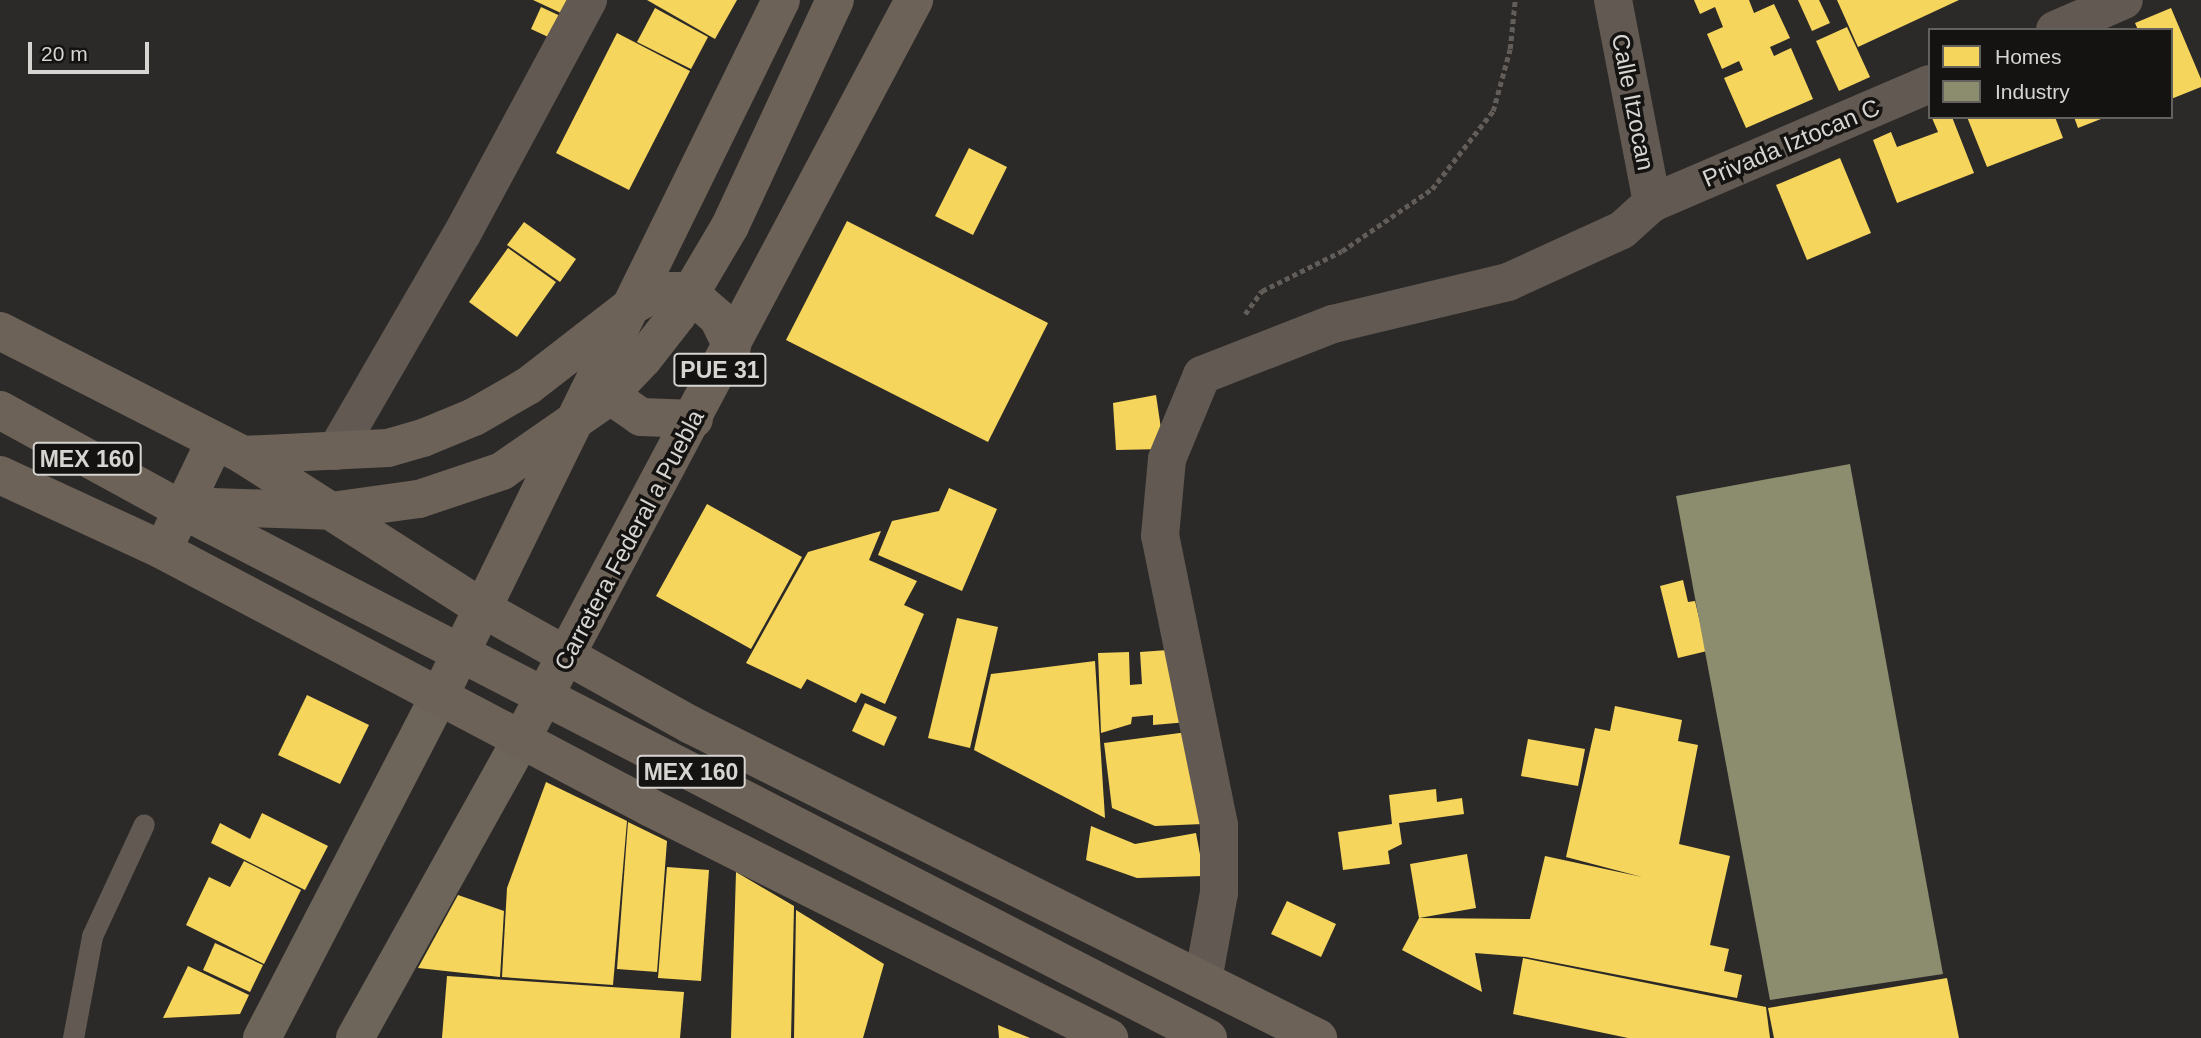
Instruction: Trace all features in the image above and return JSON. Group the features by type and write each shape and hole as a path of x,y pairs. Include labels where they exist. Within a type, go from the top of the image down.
{"main road":[{"path":"262,1038 485,610 781,0"},
{"path":"175,506 331,511 419,499 502,471 603,401 643,359 678,314 730,226 835,0"},
{"name":"Carretera Federal a Puebla","path":"355,1038 567,655 914,0"},
{"path":"162,551 229,448 336,451 388,448 474,417 528,386 630,307 658,291 677,291 718,318 732,347"},
{"name":"MEX 160","path":"0,331 229,448 485,610 691,725 1318,1038"},
{"path":"603,366 621,403 641,417 694,419"},
{"name":"MEX 160","path":"0,410 175,506 1208,1038"},
{"path":"0,475 162,551 649,807 1109,1038"},
{"path":"649,807 691,725"}],"street":[{"path":"336,451 462,234 588,0"},
{"name":"Calle Itzocan","path":"1613,0 1652,203"},
{"path":"2060,28 2124,0"},
{"name":"Privada Iztocan C","path":"1203,980 1219,893 1219,825 1160,536 1167,458 1202,375 1333,324 1508,282 1622,230 1652,203 1928,85"}],"lane":[{"path":"73,1038 92,936 144,824"}],"path":[{"path":"1239,323 1262,291 1342,250 1432,189 1493,111 1510,49 1515,0"}],"building: Homes":[{"path":"533,0 586,0 576,20"},
{"path":"647,0 737,0 715,39"},
{"path":"1694,0 1749,0 1754,13 1774,4 1790,38 1770,47 1774,56 1791,48 1813,99 1746,128 1724,78 1743,70 1739,61 1722,69 1707,34 1723,27 1715,7 1700,14"},
{"path":"1798,0 1819,0 1830,23 1812,31"},
{"path":"1837,0 1959,0 1858,47"},
{"path":"541,7 569,20 559,42 531,29"},
{"path":"655,8 708,37 691,69 637,42"},
{"path":"2171,8 2201,79 2201,87 2173,98 2173,28 2137,28 2135,23"},
{"path":"1847,27 1870,77 1839,91 1816,41"},
{"path":"617,33 690,71 629,190 556,153"},
{"path":"1932,119 1953,119 1974,173 1897,203 1873,140 1891,132 1897,147 1938,132"},
{"path":"1968,119 2056,119 2063,138 1987,167"},
{"path":"2075,119 2101,119 2078,128"},
{"path":"969,148 1007,167 973,235 935,216"},
{"path":"1840,158 1871,233 1807,260 1776,185"},
{"path":"847,221 1048,323 988,442 786,340"},
{"path":"524,222 576,259 560,282 507,245"},
{"path":"508,248 556,282 517,337 469,302"},
{"path":"1156,395 1164,449 1116,450 1113,403"},
{"path":"949,488 997,509 962,591 878,555 892,521 939,511"},
{"path":"707,504 802,557 751,649 656,596"},
{"path":"881,531 869,560 917,581 904,605 924,614 885,704 861,693 856,703 807,679 801,689 746,663 808,552"},
{"path":"1683,580 1688,602 1695,601 1707,651 1678,658 1660,586"},
{"path":"957,618 998,627 970,748 928,738"},
{"path":"1182,649 1188,722 1153,725 1153,715 1132,717 1131,724 1101,733 1098,653 1129,652 1130,685 1142,684 1140,652"},
{"path":"1095,661 1105,818 974,750 991,674"},
{"path":"307,695 369,725 340,784 278,755"},
{"path":"865,703 897,717 884,746 852,731"},
{"path":"1615,706 1682,720 1678,741 1698,745 1679,844 1730,856 1710,945 1729,949 1724,971 1742,975 1737,998 1526,957 1475,953 1482,992 1402,950 1419,918 1530,919 1545,856 1642,877 1566,857 1595,728 1610,731"},
{"path":"1195,731 1203,824 1155,826 1112,808 1104,743"},
{"path":"1528,739 1585,749 1578,786 1521,776"},
{"path":"546,782 627,821 613,985 502,977 507,888"},
{"path":"1436,789 1437,802 1462,798 1464,814 1399,823 1402,844 1388,851 1390,864 1343,870 1338,832 1392,824 1389,795"},
{"path":"262,813 328,846 305,890 211,843 220,823 250,839"},
{"path":"628,822 667,841 657,972 617,969"},
{"path":"1091,826 1135,844 1196,833 1204,876 1137,878 1086,860"},
{"path":"1467,854 1476,908 1419,918 1410,864"},
{"path":"244,861 301,890 264,964 186,925 209,877 230,887"},
{"path":"667,867 709,870 701,981 658,978"},
{"path":"736,872 794,906 791,1038 731,1038"},
{"path":"458,895 504,911 500,977 418,968"},
{"path":"1287,901 1336,924 1321,957 1271,934"},
{"path":"796,910 884,964 863,1038 794,1038"},
{"path":"215,943 263,965 250,992 203,970"},
{"path":"1523,958 1766,1007 1770,1038 1628,1038 1513,1014"},
{"path":"188,966 249,995 240,1014 163,1018"},
{"path":"447,976 684,992 680,1038 442,1038"},
{"path":"1947,978 1959,1038 1774,1038 1768,1008"},
{"path":"998,1025 1030,1038 999,1038"}],"building: Industry":[{"path":"1850,464 1943,974 1770,1000 1676,496"}]}
